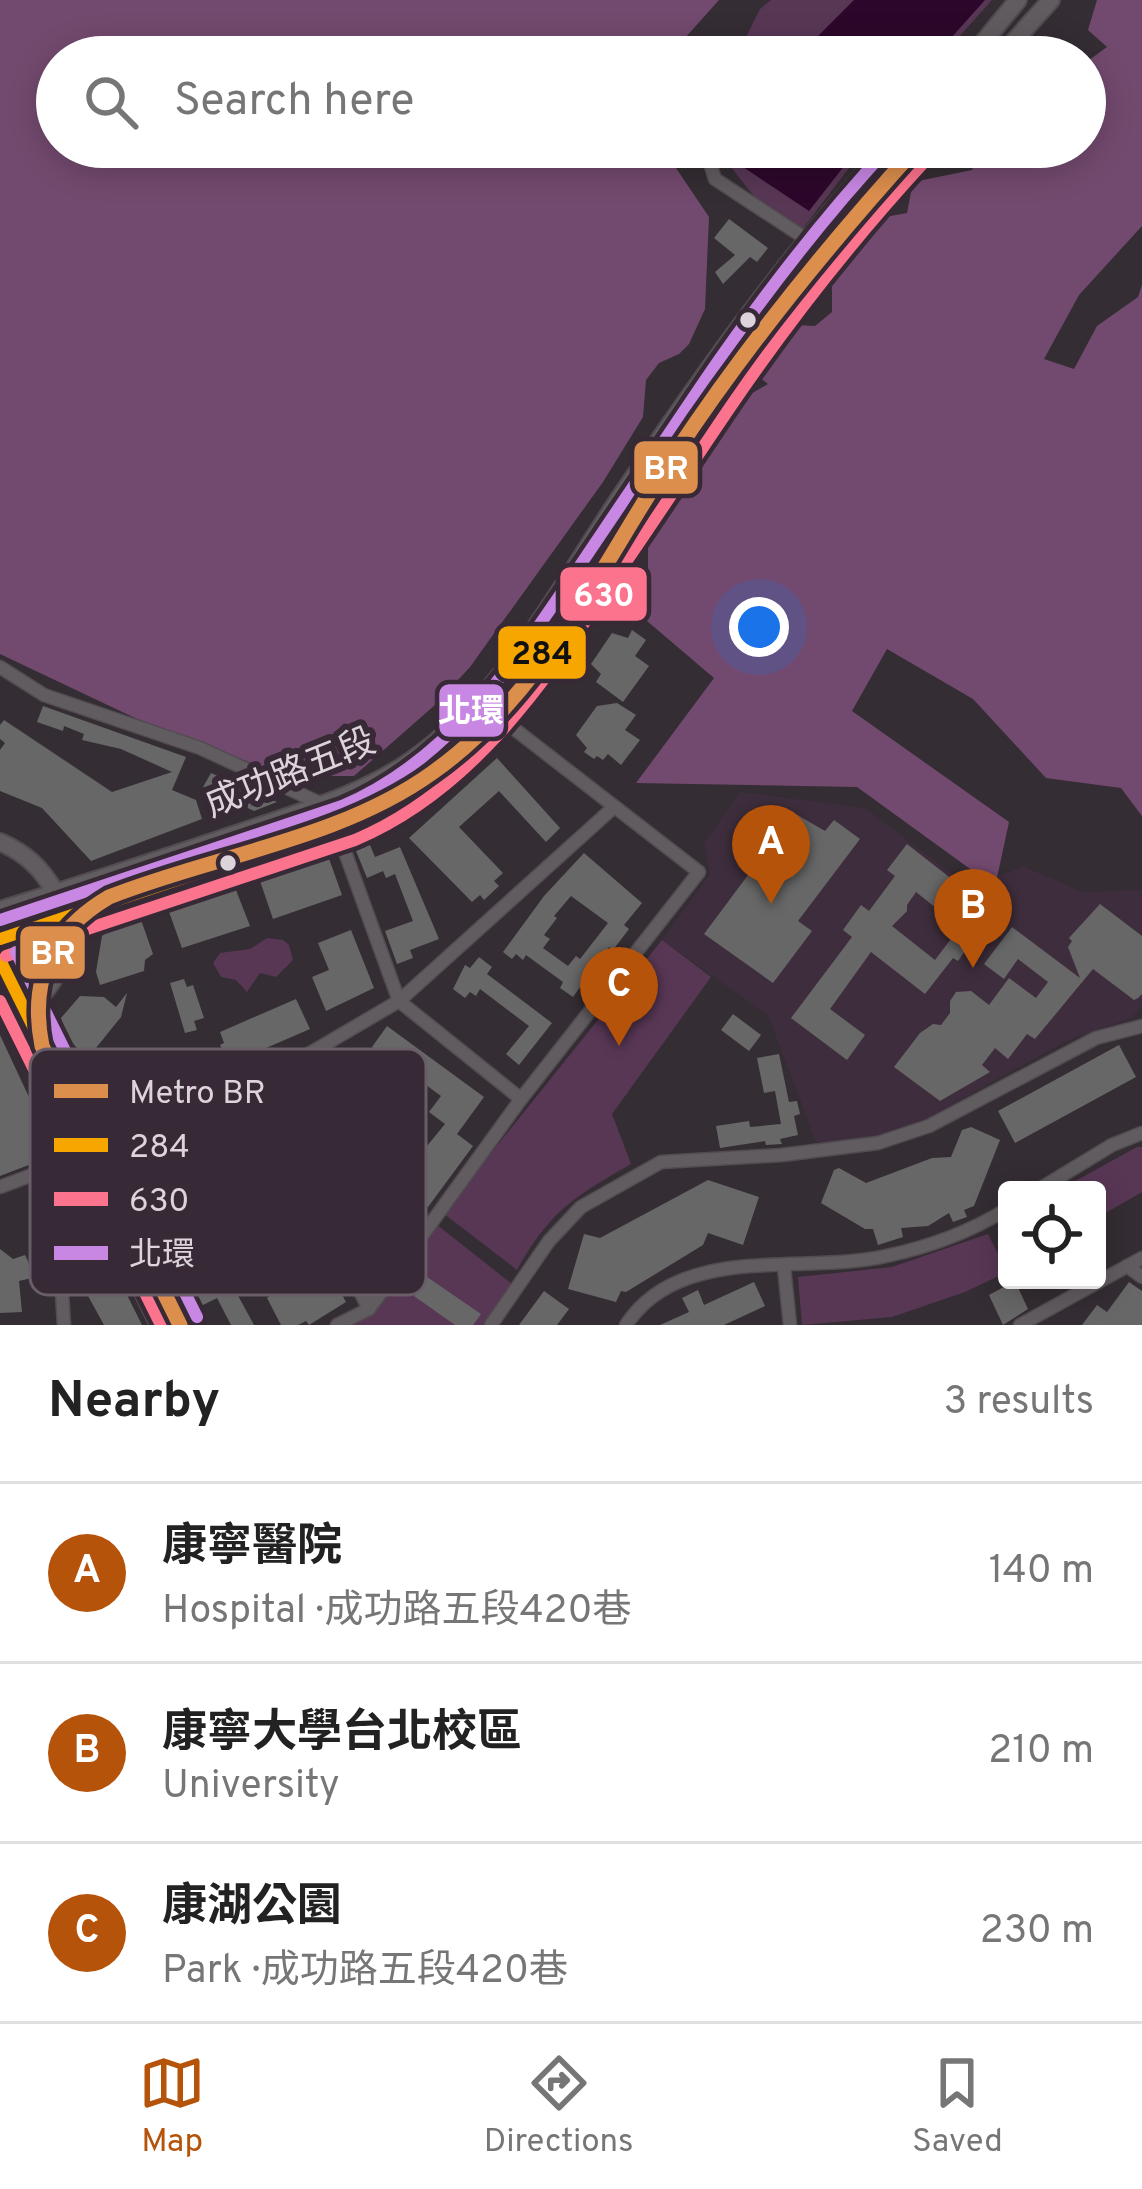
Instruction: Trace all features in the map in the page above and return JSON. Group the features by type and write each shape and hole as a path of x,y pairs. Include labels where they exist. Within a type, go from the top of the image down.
{"main road":[{"path":"988,36 1018,0"},
{"path":"1019,36 1051,0"},
{"name":"成功路五段","path":"0,910 369,787 445,735 540,623 680,410 872,168"},
{"name":"成功路五段","path":"0,939 70,912 337,830 395,800 460,752 524,682 814,244 892,168"},
{"path":"0,842 43,870 56,893"},
{"path":"9,1011 46,993 62,970 70,945 70,912"},
{"path":"0,959 9,1011 30,1057"},
{"path":"9,1011 35,1049"},
{"path":"144,1295 159,1325"},
{"path":"167,1295 182,1325"}],"street":[{"path":"712,168 715,179 814,244"},
{"path":"0,667 44,695 200,748 323,804"},
{"path":"0,692 13,677"},
{"path":"426,1230 521,1099 698,872 477,700"},
{"path":"316,1049 399,1000 614,807"},
{"path":"337,830 399,1000 521,1099"},
{"path":"491,1325 549,1241 581,1207 661,1162 878,1143 929,1126 1096,1038 1142,1026"},
{"path":"1053,1181 1112,1145 1142,1133"},
{"path":"0,1187 30,1176"},
{"path":"626,1325 663,1288 702,1273 885,1257 963,1234 998,1214"},
{"path":"1020,1325 1142,1258"},
{"path":"1127,1266 1142,1277"},
{"path":"784,1268 790,1325"},
{"path":"62,1295 64,1325"},
{"path":"362,1295 369,1309"},
{"path":"337,1325 369,1309 379,1295"},
{"path":"1041,1316 1054,1325"}],"shaded area":[{"path":"0,0 719,0 687,36 36,36 36,168 676,168 709,217 705,309 689,344 659,363 646,380 643,417 603,482 470,667 435,705 354,776 285,776 135,718 0,654"},
{"path":"771,0 992,0 960,36 746,36 760,9"},
{"path":"854,0 985,0 953,36 818,36"},
{"path":"1097,0 1142,0 1142,226 1079,295 1044,359 1074,369 1097,326 1138,297 1142,285 1142,816 1121,788 1046,778 973,699 887,649 852,711 1009,822 995,887 857,787 636,783 714,678 640,615 648,567 648,522 725,409 768,384 748,368 777,324 815,326 832,312 832,258 869,220 907,213 913,182 973,168 1106,168 1106,36 1088,30"},
{"path":"732,168 849,168 801,231 756,199"},
{"path":"744,168 843,168 809,211"},
{"path":"741,792 865,808 968,886 1024,867 1084,892 1142,890 1142,1005 1132,1018 1068,1040 924,1120 858,1143 816,1142 768,1015 662,940 710,874 704,843"},
{"path":"59,927 52,966 28,996 7,948"},
{"path":"267,938 289,945 293,960 276,977 260,973 247,992 236,980 221,977 213,963 220,953 250,949"},
{"path":"662,940 711,977 612,1114 631,1164 565,1207 517,1270 443,1213"},
{"path":"1142,1147 1142,1192 1106,1213 1106,1181 1075,1181"},
{"path":"436,1224 512,1284 483,1325 351,1325 376,1311 387,1295 426,1295 426,1238"},
{"path":"988,1234 998,1254 998,1276 965,1292 892,1317 802,1325 798,1277 892,1267"}],"building":[{"path":"729,219 768,248 757,262 750,257 723,284 715,272 735,255 714,238"},
{"path":"632,630 646,640 635,656 649,666 623,702 596,682 601,674 591,664 612,633 628,638"},
{"path":"617,703 636,715 625,730 640,740 621,765 608,754 603,760 594,759 584,752 587,748 576,735 597,706"},
{"path":"43,706 186,757 172,790 196,800 202,819 91,861 42,808 0,791 0,750 5,743 0,739 0,725 4,720 112,792 172,772 121,749 82,740 84,734 64,726 63,731 37,722"},
{"path":"497,758 560,828 546,842 499,791 459,827 503,873 494,881 499,886 484,900 480,895 472,902 409,838"},
{"path":"211,773 277,802 254,811 203,787"},
{"path":"794,813 825,831 834,820 860,839 798,921 812,931 773,983 704,934 754,867 769,879 791,849 775,837"},
{"path":"907,844 990,909 963,945 967,948 958,961 953,958 925,994 871,952 830,1009 865,1035 847,1060 791,1018 852,937 843,930 861,905 869,911 895,876 887,870","holes":["916,892 960,927 935,960 892,926 907,911"]},
{"path":"370,845 375,857 400,847 439,939 410,950 413,958 397,964 385,931 413,921 395,874 386,878 383,871 367,878 356,851"},
{"path":"327,853 342,895 273,919 258,875"},
{"path":"584,853 642,903 624,925 629,929 613,950 609,947 573,997 560,988 563,982 526,955 523,960 516,954 512,959 503,952 544,896","holes":["571,896 608,923 580,959 576,956 568,966 543,948 550,939 544,935 554,916"]},
{"path":"234,885 250,926 182,948 168,909"},
{"path":"1100,904 1142,936 1142,994 1138,998 1134,1000 1093,969 1035,1039 1027,1034 1008,1059 995,1048 982,1065 990,1072 940,1101 894,1067 920,1033 933,1024 941,1025 956,992 971,991 989,1005 1009,978 1036,998 1048,982 1018,959 1004,979 984,964 1012,927 1080,978 1069,938"},
{"path":"140,917 153,954 145,960 144,971 100,985 96,972 102,936"},
{"path":"351,930 374,988 326,1011 312,977 329,970 318,943"},
{"path":"479,957 492,967 487,974 552,1023 519,1065 506,1054 529,1026 480,989 476,996 470,992 465,998 453,989 465,965 470,968"},
{"path":"184,979 187,987 193,985 204,1018 194,1021 197,1030 185,1033 170,983"},
{"path":"127,993 121,1017 95,1049 78,1049 67,1037 61,1018 80,996 104,997 116,1007"},
{"path":"296,999 310,1029 264,1049 222,1049 220,1032"},
{"path":"733,1014 761,1035 749,1051 721,1030"},
{"path":"387,1026 418,1049 375,1049"},
{"path":"0,1035 30,1099 30,1164 0,1176"},
{"path":"1119,1045 1136,1077 1015,1143 998,1111"},
{"path":"779,1054 789,1102 797,1101 798,1135 780,1139 782,1144 766,1145 765,1141 720,1148 716,1126 749,1121 750,1127 781,1124 775,1091 764,1093 757,1058"},
{"path":"426,1055 484,1097 457,1134 473,1146 428,1207 426,1147 445,1124 429,1112 441,1096 426,1085"},
{"path":"971,1127 1000,1140 974,1206 964,1210 967,1217 953,1222 949,1213 928,1226 901,1228 903,1237 878,1245 873,1229 821,1203 834,1170 839,1168 866,1183 932,1158 951,1157 962,1130"},
{"path":"708,1180 759,1197 743,1245 708,1233 703,1245 621,1291 616,1302 568,1289 584,1234 600,1238"},
{"path":"0,1249 13,1259 25,1255 30,1278 19,1281 22,1312 0,1313"},
{"path":"426,1278 481,1314 473,1325 455,1325 414,1296 426,1295"},
{"path":"754,1282 765,1306 724,1325 660,1325 689,1312 682,1298 698,1290 704,1305"},
{"path":"1129,1282 1142,1291 1142,1325 1082,1325 1097,1305 1107,1312"},
{"path":"1000,1289 1019,1289 1028,1309 1003,1325 989,1295"},
{"path":"544,1291 569,1309 557,1325 519,1325"},
{"path":"88,1295 127,1295 142,1325 104,1325"},
{"path":"180,1295 238,1295 254,1325 231,1325 217,1298 189,1312"},
{"path":"342,1295 346,1302 309,1325 306,1321 281,1325 267,1298"}],"railway":[{"path":"170,1305 176,1325"}],"metro line":[{"name":"BR","path":"43,1049 39,1022 42,979 59,942 89,910 149,882 357,815 432,773 507,706 567,626 674,455 759,335 899,168"},
{"name":"BR","path":"165,1295 180,1325"}],"transit line":[{"name":"北環","path":"0,920 342,806 381,786 449,734 532,635 769,291 870,168"},
{"name":"284","path":"0,939 348,823 426,778 519,683 742,359 895,168"},
{"name":"630","path":"6,956 355,840 434,794 469,764 558,661 802,308 919,168"},
{"name":"北環","path":"16,952 64,1049"},
{"name":"284","path":"0,960 44,1049"},
{"name":"630","path":"0,1001 30,1061"},
{"name":"630","path":"146,1295 161,1325"},
{"name":"284","path":"166,1295 181,1325"},
{"name":"北環","path":"186,1295 197,1317"}],"place":[{"name":"康寧醫院","path":"771,904"},
{"name":"康寧大學台北校區","path":"973,968"},
{"name":"康湖公園","path":"619,1046"}]}
